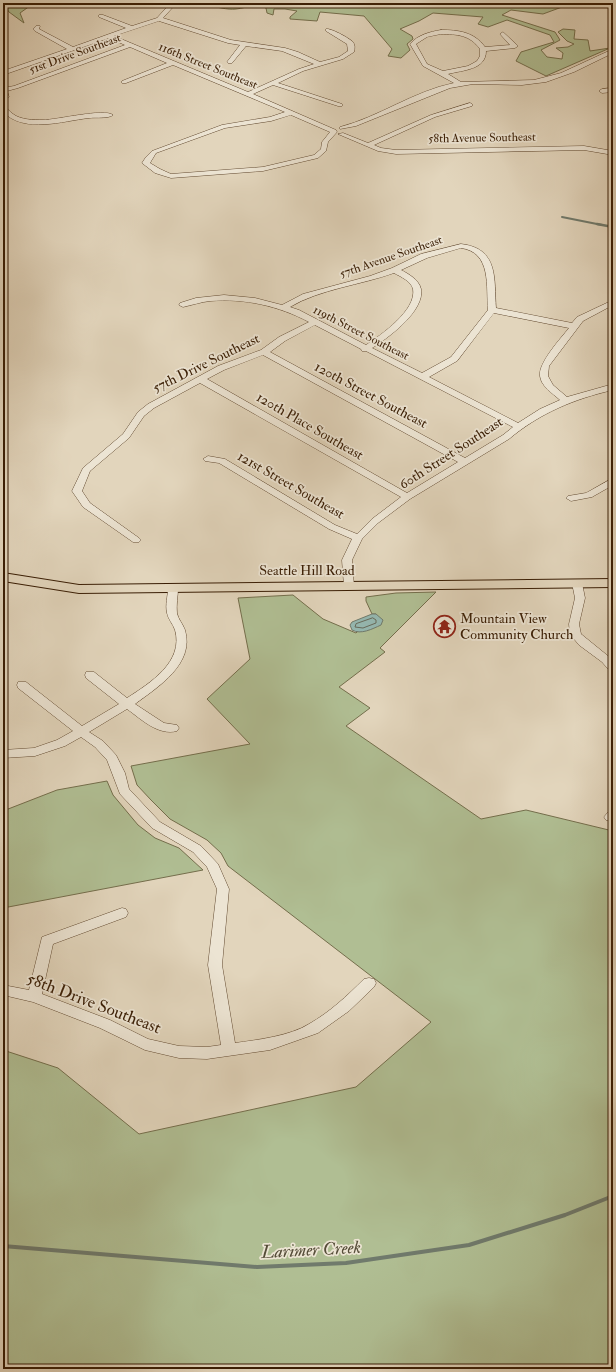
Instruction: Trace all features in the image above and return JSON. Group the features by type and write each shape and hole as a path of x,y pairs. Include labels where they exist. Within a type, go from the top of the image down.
{"main road":[{"name":"Seattle Hill Road","path":"3,577 78,589 613,583"}],"street":[{"path":"3,73 159,18 170,7 169,3"},
{"path":"101,16 131,28"},
{"path":"159,18 215,38 244,44 283,49 296,53 318,64"},
{"path":"38,27 36,29 37,30 72,49"},
{"path":"248,94 318,64 341,58 351,52 352,47 350,43 328,30"},
{"path":"442,73 470,67 480,62 483,56 483,49 472,37 465,34 446,32 425,35 417,38 413,44 425,66 442,73 460,84"},
{"path":"483,49 515,46 503,34"},
{"name":"116th Street Southeast","path":"108,36 340,132"},
{"path":"230,62 244,44"},
{"name":"51st Drive Southeast","path":"3,90 16,87 131,45"},
{"path":"292,112 281,117 215,128 154,152 148,158 146,163 151,168 171,176 263,169 316,157 324,150 325,142 340,132 377,119 379,116 438,89 481,81 546,80 613,50"},
{"path":"124,82 173,63"},
{"path":"273,84 340,105"},
{"path":"3,90 6,97 3,101"},
{"path":"602,91 613,90"},
{"path":"369,145 433,116 470,105"},
{"path":"3,108 7,113 15,117 36,122 110,115"},
{"name":"58th Avenue Southeast","path":"340,132 380,150 401,153 584,148 613,153"},
{"name":"57th Avenue Southeast","path":"284,308 296,300 306,296 373,278 395,270 424,256 461,246 470,247 483,256 489,265 492,310"},
{"path":"365,349 386,336 417,302 418,293 412,280 395,270"},
{"name":"119th Street Southeast","path":"183,305 204,298 221,297 284,308 315,322 365,349 518,426"},
{"path":"565,400 549,386 544,376 545,366 573,326 580,319 613,303"},
{"path":"422,378 454,359 492,310 573,326"},
{"name":"57th Drive Southeast","path":"136,540 86,505 77,491 86,470 126,436 141,414 151,406 221,368 264,352 282,339 315,322"},
{"name":"120th Street Southeast","path":"264,352 465,462"},
{"name":"120th Place Southeast","path":"200,379 407,497"},
{"name":"60th Street Southeast","path":"349,586 347,560 358,538 374,521 407,497 506,437 518,426 549,406 613,387"},
{"name":"121st Street Southeast","path":"208,459 222,461 332,527 358,538"},
{"path":"571,498 589,495 613,482"},
{"path":"577,583 580,598 574,617 574,633 580,640 600,654 613,667"},
{"path":"3,754 35,752 61,742 81,732 127,704 158,682 175,663 181,647 180,630 172,613 173,588"},
{"path":"90,675 127,704 161,727 173,728"},
{"path":"22,685 81,732 99,744 112,758 119,773 124,791 156,825 198,849 212,864 222,889 214,965 229,1049"},
{"path":"34,997 48,942 64,934 122,913"},
{"name":"58th Drive Southeast","path":"3,990 34,997 105,1024 145,1044 179,1052 207,1053 270,1044 313,1029 344,1007 369,983"}],"green space":[{"path":"3,3 34,3 20,13 24,23 9,12"},
{"path":"208,3 566,3 562,7 543,14 511,10 502,15 555,32 560,40 541,50 547,57 562,59 563,53 556,48 568,47 574,44 567,41 558,32 563,29 575,30 574,39 588,40 590,51 610,48 546,76 516,61 521,52 554,42 550,35 507,20 488,27 478,24 483,17 433,13 400,29 412,36 413,39 407,44 410,50 401,58 388,56 392,49 364,16 320,12 317,21 290,19 290,17 297,11 274,9 273,15 267,13 266,8 258,5 229,9 208,5"},
{"path":"436,592 380,648 385,652 339,687 370,708 346,726 481,819 526,810 613,831 613,1369 3,1369 3,1050 58,1068 139,1134 356,1087 431,1022 228,866 221,853 207,840 170,819 137,785 131,766 250,744 207,699 250,659 238,598 293,595 323,619 356,633 376,614 372,614 366,601 366,597 396,593"},
{"path":"107,781 113,795 138,825 155,838 179,848 203,870 3,908 3,811 57,790"}],"water":[{"path":"372,614 376,614 383,620 381,625 363,632 352,630 350,625 352,622"}],"waterway":[{"path":"562,217 597,224"},
{"path":"597,224 613,227"},
{"path":"597,224 602,225"},
{"name":"Larimer Creek","path":"3,1246 257,1267 346,1263 469,1245 565,1215 613,1196"}],"place":[{"name":"Mountain View Community Church","path":"444,626"}]}
